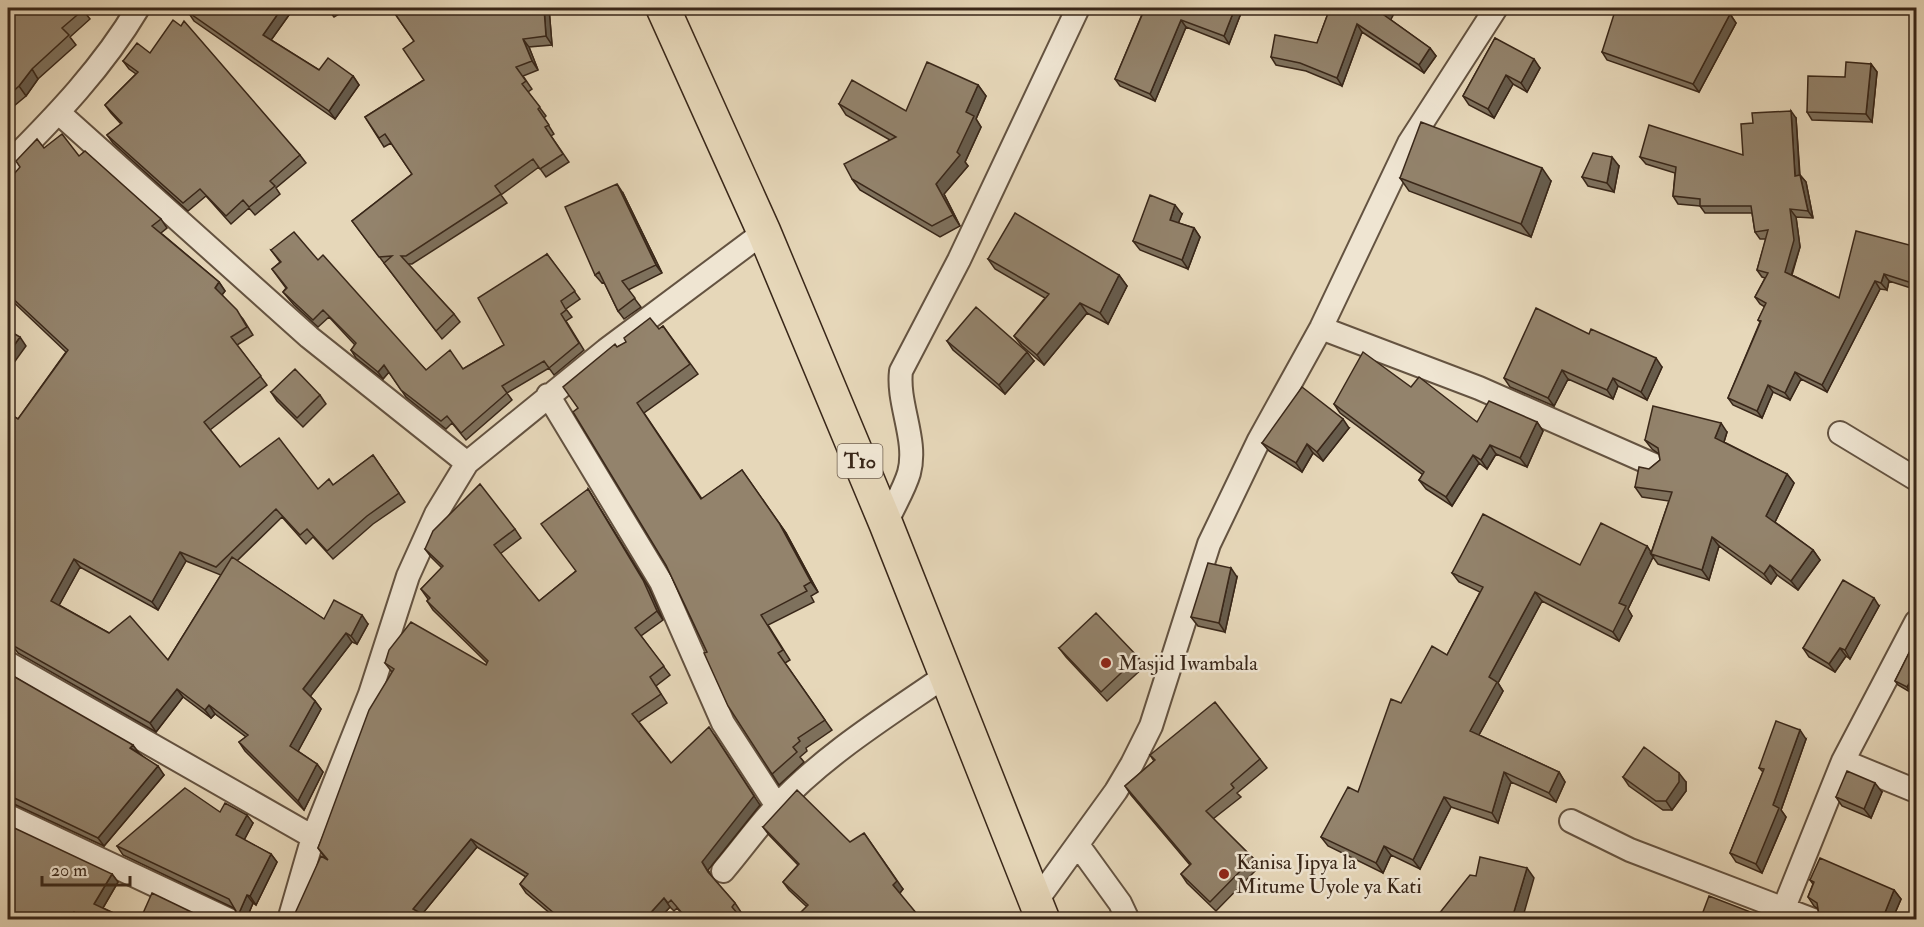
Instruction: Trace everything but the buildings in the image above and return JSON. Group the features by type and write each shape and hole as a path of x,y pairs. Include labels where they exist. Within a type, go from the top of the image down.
{"highway":[{"name":"T10","path":"663,8 764,232 886,524 948,674 1039,911"}],"street":[{"path":"8,164 59,113 119,40 138,8"},
{"path":"886,524 909,472 910,452 900,385 901,371 964,250 1078,8"},
{"path":"1039,911 1078,845 1116,791 1146,735 1209,544 1259,440 1321,328 1409,143 1496,8"},
{"path":"59,113 309,337 467,463"},
{"path":"289,920 313,837 370,694 408,576 436,514 467,463 548,395 764,232"},
{"path":"1321,328 1479,388 1654,465"},
{"path":"548,395 650,562 674,608 723,723 777,806"},
{"path":"1840,433 1917,479"},
{"path":"1781,913 1843,761 1886,675 1917,622"},
{"path":"8,663 313,837"},
{"path":"723,871 777,806 868,729 948,674"},
{"path":"1843,761 1917,792"},
{"path":"8,816 229,920"},
{"path":"1571,821 1630,850 1781,913 1813,920"},
{"path":"1078,845 1120,903 1128,920"}],"place":[{"name":"Masjid Iwambala","path":"1106,663"},
{"name":"Kanisa Jipya la Mitume Uyole ya Kati","path":"1224,874"}]}
